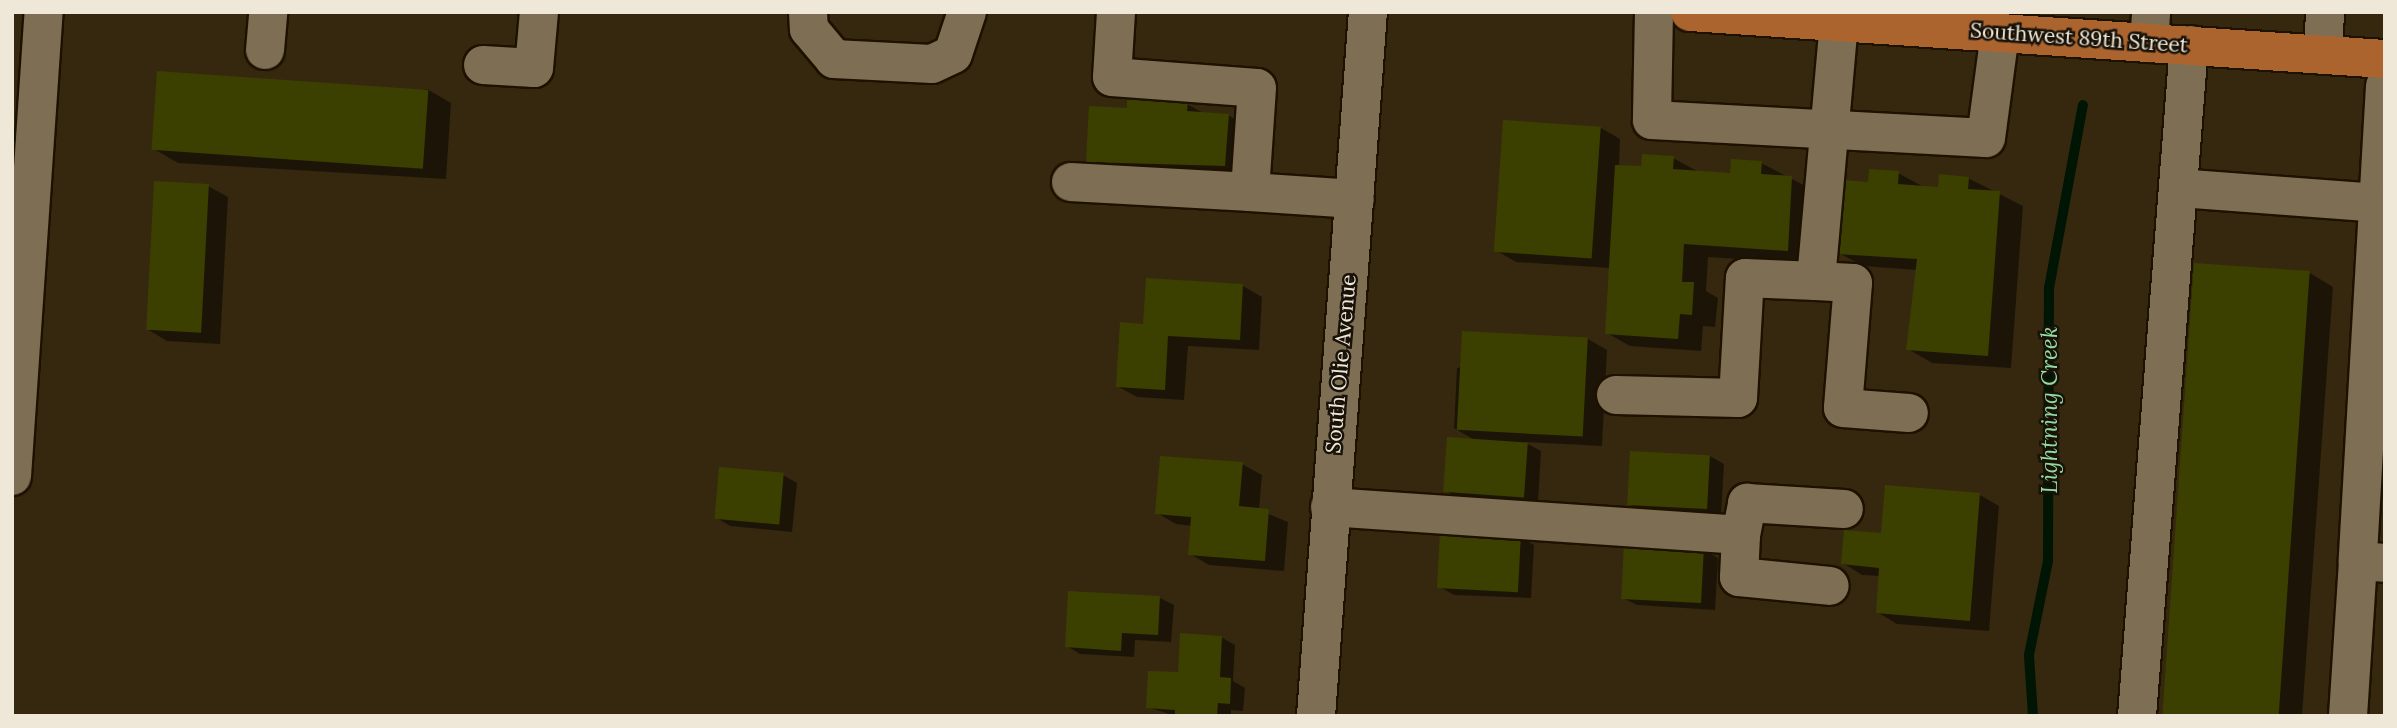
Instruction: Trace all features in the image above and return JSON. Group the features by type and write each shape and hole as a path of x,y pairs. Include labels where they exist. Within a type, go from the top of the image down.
{"main road":[{"name":"Southwest 89th Street","path":"1690,12 2000,33 2150,28 2189,46 2385,58"}],"street":[{"path":"12,477 26,81 44,12"},
{"path":"265,50 268,12"},
{"path":"483,65 534,68 539,12"},
{"path":"807,12 809,29 834,59 932,64 953,54 967,12"},
{"path":"1116,12 1112,77 1257,88 1250,192"},
{"name":"South Olie Avenue","path":"1316,716 1368,12"},
{"path":"1654,12 1651,120 1986,138 2000,33"},
{"path":"2323,55 2325,12"},
{"path":"1816,281 1839,22"},
{"path":"2137,716 2189,46"},
{"path":"2348,716 2372,562 2378,203 2385,86"},
{"path":"1071,182 1355,199"},
{"path":"2179,188 2378,203"},
{"path":"1616,395 1738,398 1745,278 1853,283 1843,408 1909,413"},
{"path":"1830,586 1739,577 1741,535 1747,503 1844,509"},
{"path":"1330,507 1741,535"}],"building":[{"path":"157,71 428,90 423,169 151,150"},
{"path":"1127,99 1188,102 1187,111 1229,114 1225,166 1086,162 1089,106 1127,108"},
{"path":"1503,120 1601,127 1592,259 1494,252"},
{"path":"1642,154 1674,156 1673,169 1730,173 1731,159 1762,161 1761,174 1792,176 1788,251 1684,244 1682,282 1694,282 1692,315 1680,314 1678,339 1605,334 1615,165 1641,166"},
{"path":"1869,169 1899,171 1898,184 1938,187 1939,174 1969,177 1968,189 2000,191 1988,356 1906,350 1917,259 1837,254 1843,180 1868,182"},
{"path":"154,181 209,184 201,333 146,330"},
{"path":"2194,263 2310,271 2279,716 2162,716"},
{"path":"1146,278 1243,284 1240,340 1168,336 1165,390 1116,387 1120,322 1143,324"},
{"path":"1462,331 1588,338 1583,436 1457,430"},
{"path":"1447,437 1528,443 1524,498 1443,492"},
{"path":"1630,451 1710,455 1707,509 1627,505"},
{"path":"1160,456 1243,462 1239,506 1269,509 1265,561 1188,555 1191,517 1155,514"},
{"path":"719,467 784,473 779,524 714,519"},
{"path":"1885,485 1980,493 1970,621 1876,613 1879,568 1841,564 1844,530 1881,533"},
{"path":"1440,531 1521,535 1518,592 1437,588"},
{"path":"1624,544 1704,548 1701,603 1621,599"},
{"path":"1068,591 1160,596 1158,635 1122,633 1121,651 1065,647"},
{"path":"1180,633 1222,636 1220,677 1231,678 1230,704 1218,703 1217,716 1175,716 1175,710 1146,708 1148,671 1178,672"}],"waterway":[{"name":"Lightning Creek","path":"2033,716 2029,655 2048,561 2049,288 2083,105"}]}
